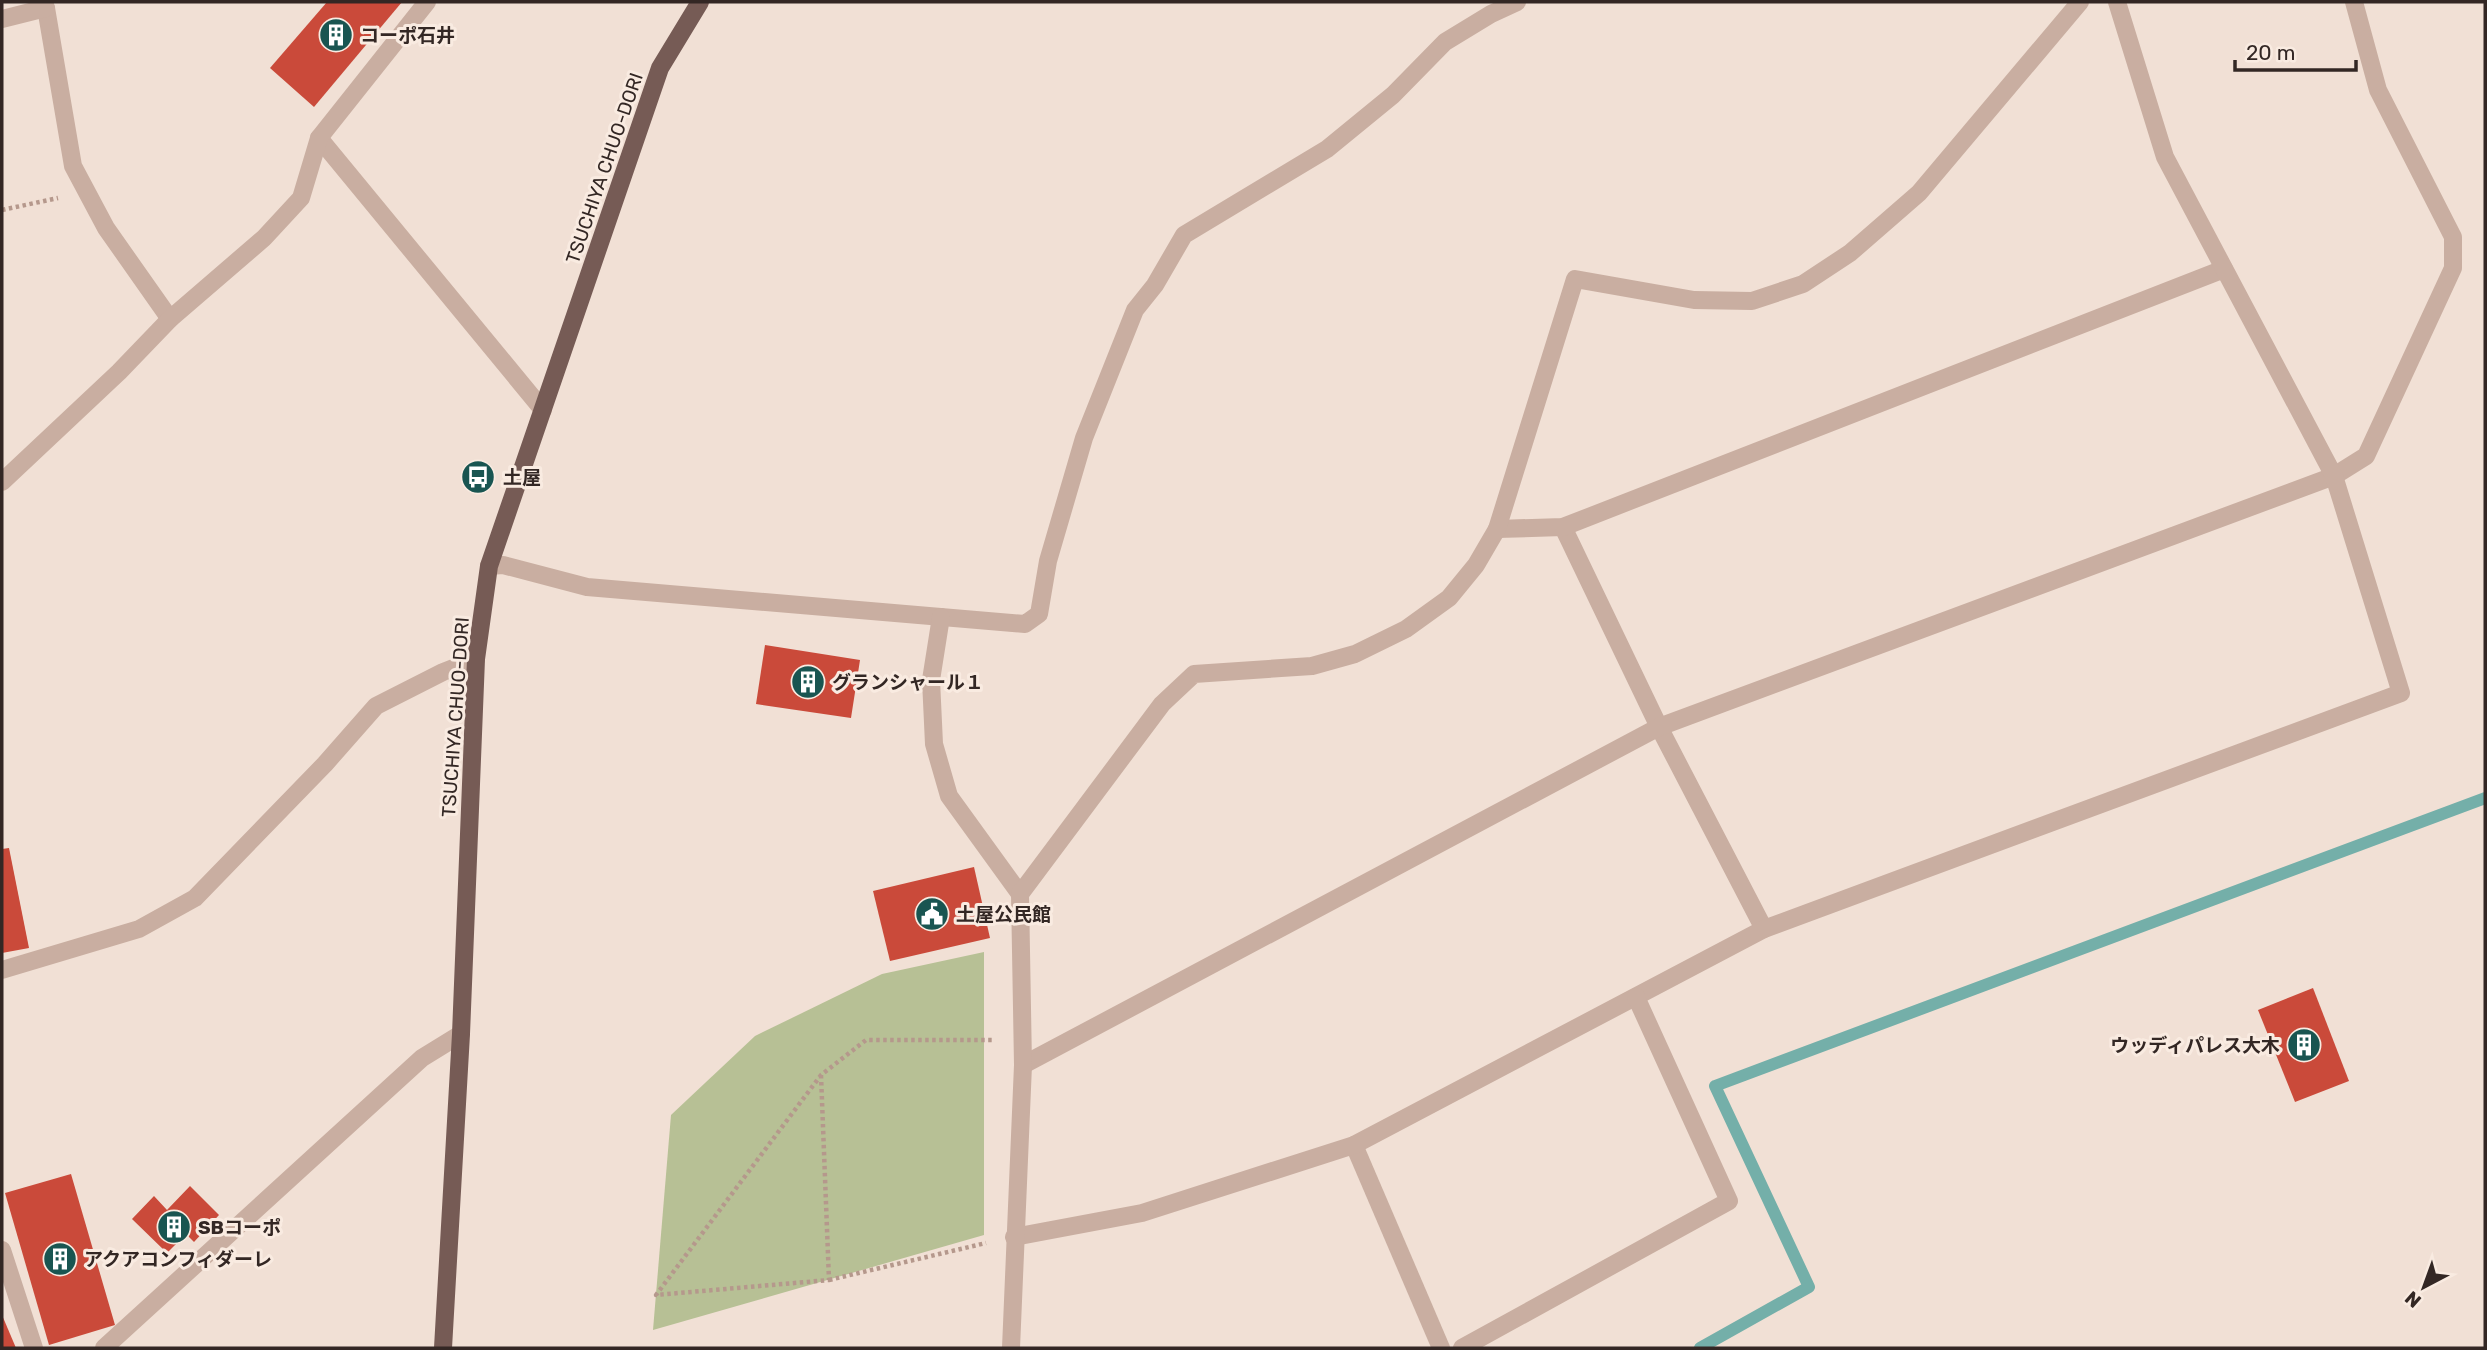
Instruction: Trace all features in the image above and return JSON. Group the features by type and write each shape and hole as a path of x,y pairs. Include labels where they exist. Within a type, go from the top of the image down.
{"main road":[{"name":"TSUCHIYA CHUO-DORI","path":"443,1348 461,1034 476,659 489,566 660,68 700,2"}],"street":[{"path":"2,482 119,372 170,319 264,238 301,198 319,138 427,2"},
{"path":"489,566 503,565 587,587 1025,624 1039,614 1048,561 1084,438 1135,310 1155,285 1184,235 1327,149 1393,95 1445,42 1490,14 1517,2"},
{"path":"1020,894 1162,704 1194,674 1312,666 1355,654 1406,629 1450,598 1476,565 1497,529 1575,279 1694,300 1752,301 1803,284 1850,253 1919,193 2080,2"},
{"path":"1014,1237 1142,1213 1354,1144 1764,929 2401,693 2334,476 2165,157 2117,2"},
{"path":"1023,1065 1659,727 2334,476 2366,456 2453,268 2453,237 2378,90 2354,2"},
{"path":"2,19 46,8 73,166 106,229 170,319"},
{"path":"319,138 543,411"},
{"path":"1497,529 1563,527 2224,269"},
{"path":"1563,527 1659,727 1764,929"},
{"path":"941,618 931,680 934,744 949,796 1020,894 1023,1065 1011,1348"},
{"path":"2,970 139,929 195,898 325,764 376,706 443,671 476,659"},
{"path":"1462,1348 1730,1201 1636,997"},
{"path":"104,1348 422,1058 461,1034"},
{"path":"1354,1144 1441,1348"},
{"path":"2,1250 34,1348"}],"path":[{"path":"2,210 87,193"},
{"path":"1014,1237 829,1279 656,1295 821,1075 866,1040 1023,1040"},
{"path":"821,1075 829,1279"}],"green space":[{"path":"984,952 984,1235 653,1330 671,1115 755,1036 882,974"}],"building":[{"name":"コーポ石井","path":"327,2 402,2 314,107 270,68"},
{"name":"グランシャール１","path":"765,645 860,660 851,718 756,704"},
{"path":"9,848 29,948 2,953 2,849"},
{"name":"土屋公民館","path":"974,867 990,938 890,961 873,891"},
{"name":"ウッディパレス大木","path":"2313,988 2349,1081 2295,1102 2258,1010"},
{"name":"アクアコンフィダーレ","path":"71,1174 115,1325 49,1345 5,1193"},
{"name":"SBコーポ","path":"190,1186 219,1215 194,1242 186,1234 167,1253 132,1219 154,1196 167,1210"},
{"path":"2,1315 16,1348 2,1348"}],"waterway":[{"path":"1700,1348 1809,1287 1715,1086 2485,798"}],"place":[{"name":"コーポ石井","path":"336,35"},
{"name":"土屋","path":"478,477"},
{"name":"グランシャール１","path":"808,682"},
{"name":"土屋公民館","path":"932,914"},
{"name":"ウッディパレス大木","path":"2304,1045"},
{"name":"SBコーポ","path":"174,1227"},
{"name":"アクアコンフィダーレ","path":"60,1259"}]}
